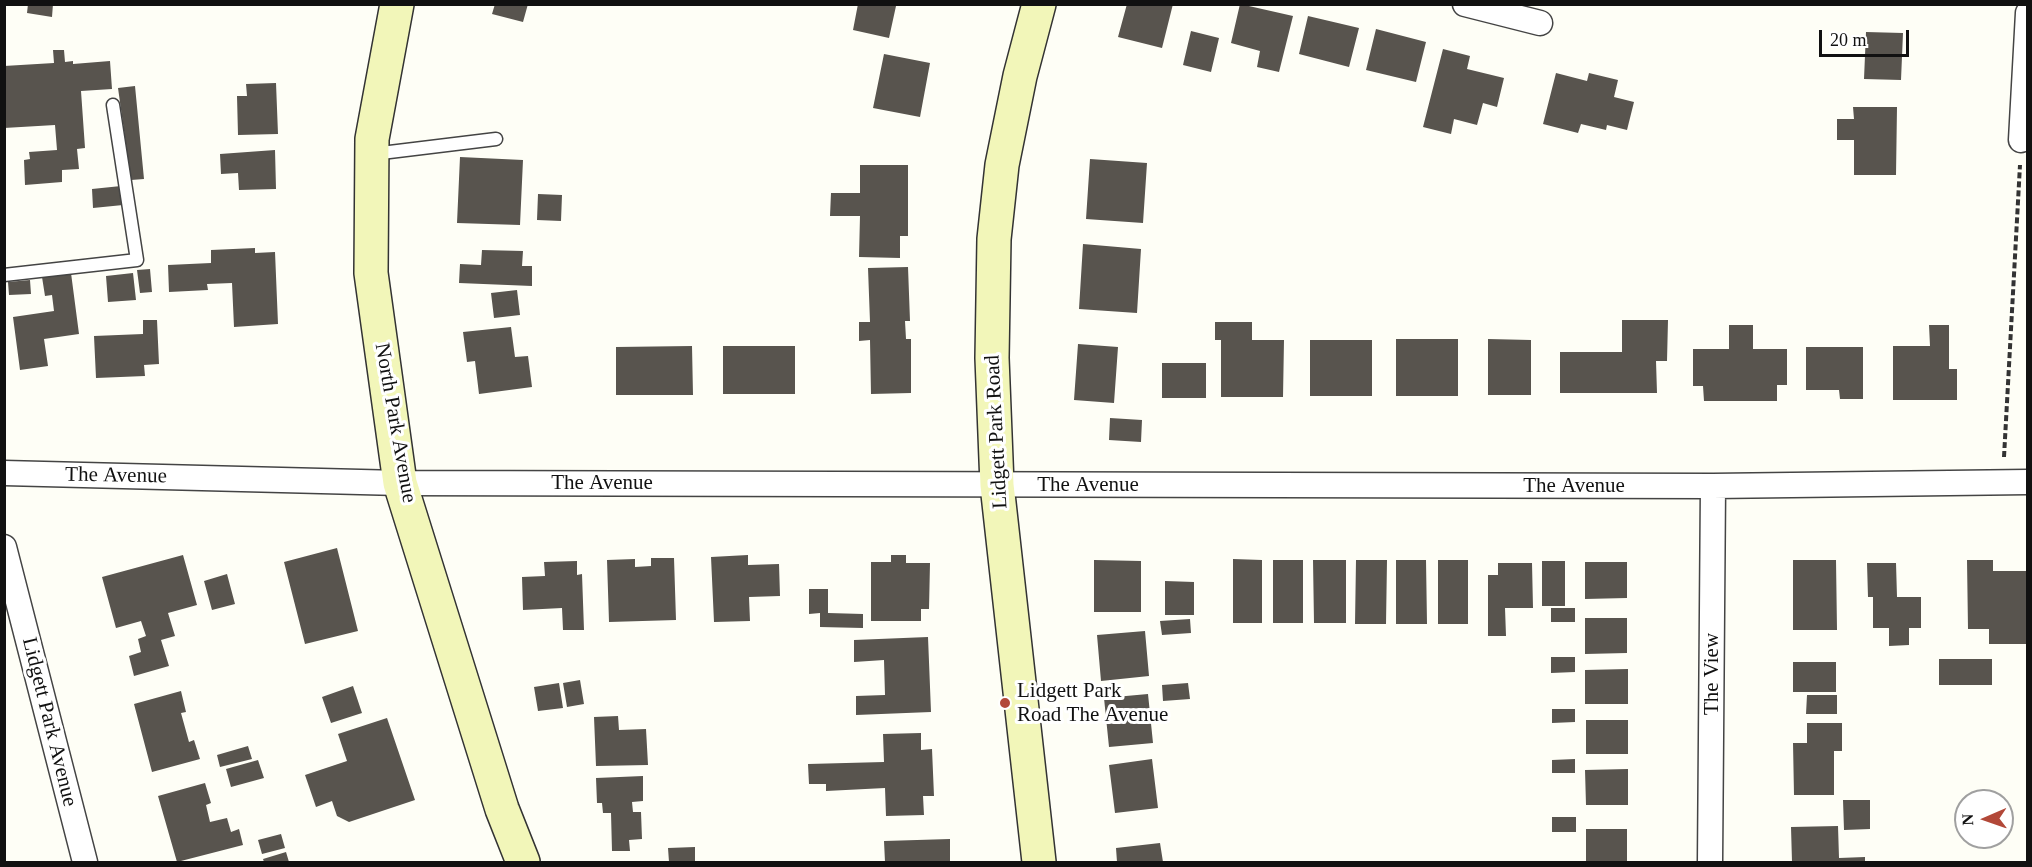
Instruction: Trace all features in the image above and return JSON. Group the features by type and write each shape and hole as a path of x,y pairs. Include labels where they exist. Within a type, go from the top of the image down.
{"street":[{"name":"North Park Avenue","path":"397,4 372,139 371,273 400,483 502,809 524,862"},
{"path":"1465,4 1540,23"},
{"name":"Lidgett Park Road","path":"1036,5 1002,165 994,239 992,358 998,485 1040,862"},
{"path":"2021,140 2028,13"},
{"name":"The Avenue","path":"4,473 400,483 1713,486 2028,482"},
{"name":"The View","path":"1710,862 1713,486"},
{"name":"Lidgett Park Avenue","path":"4,547 85,862"}],"lane":[{"path":"4,275 137,260 113,105"},
{"path":"372,154 496,139"}],"path":[{"path":"2003,482 2021,140"}],"building":[{"path":"28,4 53,4 52,17 27,13"},
{"path":"495,4 528,4 523,22 492,14"},
{"path":"858,4 896,6 889,38 853,30"},
{"path":"1127,4 1173,4 1162,48 1118,37"},
{"path":"1240,4 1293,16 1279,72 1257,67 1260,51 1231,43"},
{"path":"1308,16 1359,28 1349,67 1299,54"},
{"path":"1376,29 1426,42 1416,82 1366,70"},
{"path":"1191,31 1219,38 1211,72 1183,65"},
{"path":"1866,32 1903,33 1901,80 1864,79"},
{"path":"1443,49 1470,56 1467,69 1504,78 1497,107 1483,103 1477,125 1454,119 1451,134 1423,127"},
{"path":"53,50 64,50 65,62 73,61 73,64 110,61 112,89 81,91 85,148 77,149 79,169 62,170 62,182 25,185 24,160 30,159 29,152 57,150 55,125 4,128 4,66 54,63"},
{"path":"884,54 930,63 920,117 873,108"},
{"path":"1556,73 1587,81 1589,73 1618,80 1614,97 1634,102 1627,130 1607,125 1606,130 1581,124 1578,133 1543,124"},
{"path":"276,83 278,134 238,135 237,96 247,96 246,84"},
{"path":"135,86 144,179 131,180 118,88"},
{"path":"1853,107 1897,107 1896,175 1854,175 1854,140 1837,140 1837,119 1854,119"},
{"path":"275,150 276,189 239,190 238,173 221,174 220,154"},
{"path":"460,157 523,160 520,225 457,223"},
{"path":"1090,159 1147,163 1143,223 1086,219"},
{"path":"860,165 908,165 908,236 900,236 900,258 859,257 860,216 830,216 831,193 860,193"},
{"path":"121,186 123,205 93,208 92,189"},
{"path":"538,194 562,195 561,221 537,220"},
{"path":"1083,244 1141,249 1137,313 1079,309"},
{"path":"255,248 255,253 275,252 278,324 234,327 232,283 207,284 208,290 169,292 168,265 211,263 211,250"},
{"path":"482,250 523,251 522,266 532,266 532,286 459,283 460,264 481,265"},
{"path":"908,267 910,321 905,321 906,339 911,339 911,393 871,394 870,340 859,341 859,322 870,322 868,268"},
{"path":"150,269 152,292 140,293 137,270"},
{"path":"71,273 79,334 44,339 48,366 20,370 13,317 54,311 52,295 45,296 42,277"},
{"path":"133,273 136,300 108,302 106,276"},
{"path":"30,280 31,294 9,295 8,282"},
{"path":"517,290 520,315 494,318 491,293"},
{"path":"143,320 157,320 159,364 144,365 145,376 96,378 94,336 143,334"},
{"path":"1622,320 1668,320 1667,361 1656,361 1657,393 1560,393 1560,352 1622,352"},
{"path":"1215,322 1252,322 1252,340 1284,340 1283,397 1221,397 1221,340 1215,340"},
{"path":"1729,325 1753,325 1753,349 1787,349 1787,385 1777,385 1777,401 1704,401 1703,386 1693,386 1693,349 1729,349"},
{"path":"1929,325 1949,325 1949,369 1957,369 1957,400 1893,400 1893,346 1930,346"},
{"path":"511,327 515,357 528,356 532,387 479,394 475,361 467,362 463,332"},
{"path":"1396,339 1458,339 1458,396 1396,396"},
{"path":"1488,339 1531,340 1531,395 1488,395"},
{"path":"1310,340 1372,340 1372,396 1310,396"},
{"path":"1078,344 1118,347 1114,403 1074,400"},
{"path":"692,346 693,395 616,395 616,347"},
{"path":"723,346 795,346 795,394 723,394"},
{"path":"1806,347 1863,347 1863,399 1840,399 1839,390 1806,390"},
{"path":"1162,363 1206,363 1206,398 1162,398"},
{"path":"1110,418 1142,420 1141,442 1109,440"},
{"path":"337,548 358,631 305,644 284,562"},
{"path":"183,555 197,605 168,613 175,636 161,640 169,666 134,676 129,656 141,652 138,639 146,636 141,621 116,628 102,577"},
{"path":"748,555 748,565 779,564 780,596 749,597 750,621 714,622 711,557"},
{"path":"891,555 906,555 906,563 930,563 929,609 921,609 921,621 871,621 871,562 891,562"},
{"path":"651,558 674,558 676,620 609,622 607,560 635,559 635,567 651,566"},
{"path":"1233,559 1262,560 1262,623 1233,623"},
{"path":"1094,560 1141,561 1141,612 1094,612"},
{"path":"1273,560 1303,560 1303,623 1273,623"},
{"path":"1313,560 1346,560 1346,623 1314,623"},
{"path":"1356,560 1387,560 1386,624 1355,624"},
{"path":"1396,560 1426,560 1427,624 1396,624"},
{"path":"1438,560 1468,560 1468,624 1438,624"},
{"path":"1793,560 1836,560 1837,630 1793,630"},
{"path":"1967,560 1993,560 1993,571 2028,571 2028,644 1989,644 1989,629 1968,629"},
{"path":"577,561 577,575 582,574 584,630 563,630 562,608 523,610 522,577 545,576 544,562"},
{"path":"1542,561 1565,561 1565,606 1542,606"},
{"path":"1585,562 1627,562 1627,598 1585,599"},
{"path":"1498,563 1532,563 1533,608 1505,608 1506,636 1488,636 1488,575 1498,575"},
{"path":"1867,563 1896,563 1897,597 1921,597 1921,628 1909,628 1909,645 1889,646 1889,628 1873,628 1873,597 1868,597"},
{"path":"227,574 235,604 212,610 204,581"},
{"path":"1165,581 1194,582 1194,615 1165,615"},
{"path":"809,589 828,589 828,613 863,614 863,628 820,627 820,613 809,614"},
{"path":"1551,608 1575,608 1575,622 1551,622"},
{"path":"1585,618 1627,618 1627,653 1585,654"},
{"path":"1190,619 1191,633 1162,635 1160,621"},
{"path":"1145,631 1149,676 1101,681 1097,635"},
{"path":"928,637 931,712 856,715 856,696 885,695 884,660 854,662 854,640"},
{"path":"1551,657 1575,657 1575,672 1551,673"},
{"path":"1939,659 1992,659 1992,685 1939,685"},
{"path":"1793,662 1836,662 1836,692 1793,692"},
{"path":"1628,669 1628,704 1585,704 1585,670"},
{"path":"580,680 584,704 567,707 563,683"},
{"path":"559,683 563,708 538,711 534,687"},
{"path":"1188,683 1190,699 1163,701 1162,685"},
{"path":"353,686 362,713 331,723 322,697"},
{"path":"181,691 186,712 181,713 189,742 194,740 200,759 152,772 134,704"},
{"path":"1148,694 1153,743 1109,747 1104,698"},
{"path":"1807,695 1837,695 1837,714 1806,714"},
{"path":"1552,709 1575,709 1575,722 1552,723"},
{"path":"618,716 619,730 646,729 648,765 596,766 594,717"},
{"path":"387,718 415,800 349,822 337,816 332,801 316,807 305,775 347,761 338,734"},
{"path":"1586,720 1628,720 1628,754 1586,754"},
{"path":"1807,723 1842,723 1842,751 1834,751 1834,795 1794,795 1793,743 1807,743"},
{"path":"921,733 921,750 932,749 934,796 923,796 924,815 886,816 885,788 826,791 826,784 809,784 808,764 884,762 883,734"},
{"path":"248,746 252,759 220,767 217,755"},
{"path":"1152,759 1158,808 1115,813 1109,765"},
{"path":"1575,759 1575,773 1552,773 1552,760"},
{"path":"258,760 264,778 231,787 226,769"},
{"path":"1628,769 1628,805 1586,805 1585,770"},
{"path":"643,776 643,801 632,802 633,812 641,812 642,839 629,840 630,851 612,851 611,813 603,813 602,803 597,803 596,778"},
{"path":"205,783 211,803 206,805 210,822 227,818 231,832 239,829 243,845 177,862 158,796"},
{"path":"1843,800 1870,800 1870,829 1844,830"},
{"path":"1552,817 1576,817 1576,832 1552,832"},
{"path":"1838,826 1839,858 1865,857 1865,862 1792,862 1791,827"},
{"path":"1586,829 1627,829 1627,862 1586,862"},
{"path":"281,834 285,848 262,854 258,840"},
{"path":"950,839 950,862 885,862 884,841"},
{"path":"1160,843 1163,862 1117,862 1116,848"},
{"path":"695,847 695,862 669,862 668,848"},
{"path":"286,852 289,862 264,862 263,859"}],"place":[{"name":"Lidgett Park Road The Avenue","path":"1005,703"}]}
